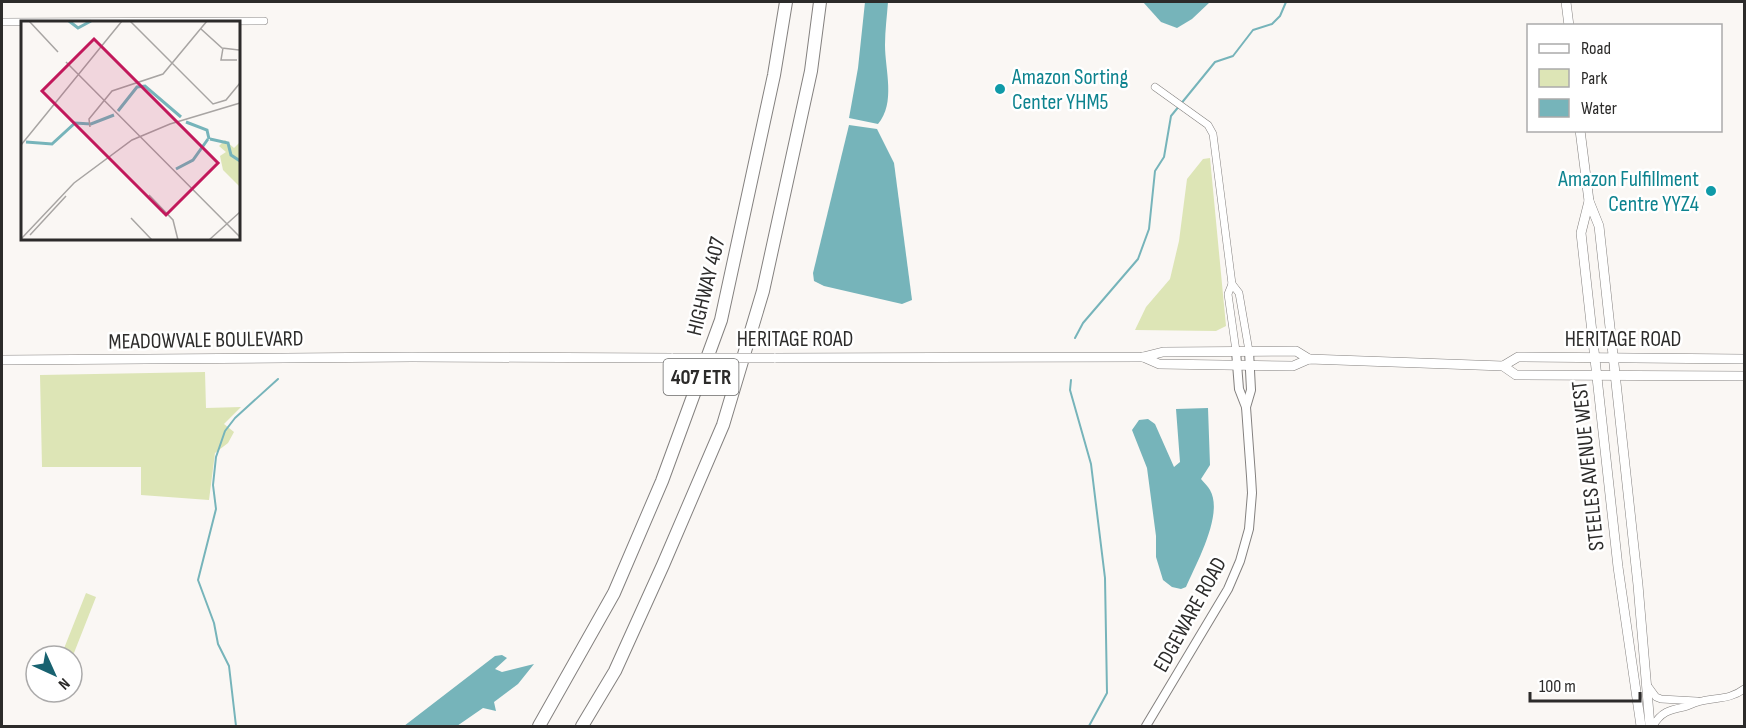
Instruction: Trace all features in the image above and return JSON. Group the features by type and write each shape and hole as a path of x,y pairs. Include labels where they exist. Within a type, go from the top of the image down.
{"highway":[{"name":"HIGHWAY 407","path":"539,726 614,593 663,481 722,320 774,75 786,2"},
{"name":"407 ETR","path":"582,726 615,671 723,425 763,291 810,71 820,2"}],"main road":[{"path":"1566,2 1569,24"},
{"name":"STEELES AVENUE WEST","path":"1580,132 1589,201 1599,226 1652,726"},
{"name":"STEELES AVENUE WEST","path":"1589,201 1581,233 1619,577 1641,726"},
{"name":"HERITAGE ROAD","path":"412,357 1143,357 1162,352 1296,351 1309,359"},
{"name":"MEADOWVALE BOULEVARD","path":"2,360 412,357"},
{"name":"HERITAGE ROAD","path":"1143,357 1159,364 1293,366 1309,359 1503,366 1516,375 1744,376"},
{"name":"HERITAGE ROAD","path":"1503,366 1518,357 1744,359"}],"street":[{"path":"240,21 264,21"},
{"path":"2,22 21,22"},
{"name":"EDGEWARE ROAD","path":"1146,726 1228,589 1240,561 1249,529 1252,493 1246,407 1239,389 1228,294 1232,284 1213,134 1208,125 1155,87"},
{"name":"EDGEWARE ROAD","path":"1232,284 1239,293 1249,351 1251,390 1246,407"},
{"path":"1646,682 1652,692 1661,699 1699,702"},
{"path":"1652,726 1662,713 1668,710 1736,695 1744,689"}],"green space":[{"path":"1210,158 1226,326 1216,331 1135,330 1146,307 1170,279 1179,241 1187,179 1203,159"},
{"path":"205,372 206,408 241,407 224,424 234,432 228,443 215,453 209,500 141,495 141,467 42,467 40,375"},
{"path":"86,593 96,597 78,644 66,644"}],"water":[{"path":"865,2 888,2 885,45 888,96 887,106 878,124 849,118 858,68"},
{"path":"1143,2 1210,2 1192,19 1177,28 1161,22"},
{"path":"849,125 877,129 894,163 912,300 902,304 824,286 814,281 813,273"},
{"path":"1208,408 1210,465 1201,479 1210,490 1214,512 1202,553 1186,587 1181,589 1172,587 1163,580 1156,557 1156,536 1147,468 1132,430 1139,420 1148,419 1155,424 1174,467 1180,462 1176,409"},
{"path":"502,655 507,658 495,669 502,672 534,664 518,684 494,702 496,711 483,708 457,726 404,726 495,656"}],"waterway":[{"path":"1075,338 1083,323 1138,259 1149,229 1155,171 1164,157 1171,116 1215,62 1233,56 1253,30 1272,24 1280,16 1286,2"},
{"path":"236,726 229,666 218,644 214,623 198,580 216,509 213,485 216,457 225,431 235,418 278,379"},
{"path":"1071,380 1070,390 1091,464 1105,578 1107,693 1089,726"}],"place":[{"name":"Amazon Sorting Center YHM5","path":"1000,89"},
{"name":"Amazon Fulfillment Centre YYZ4","path":"1711,191"}]}
